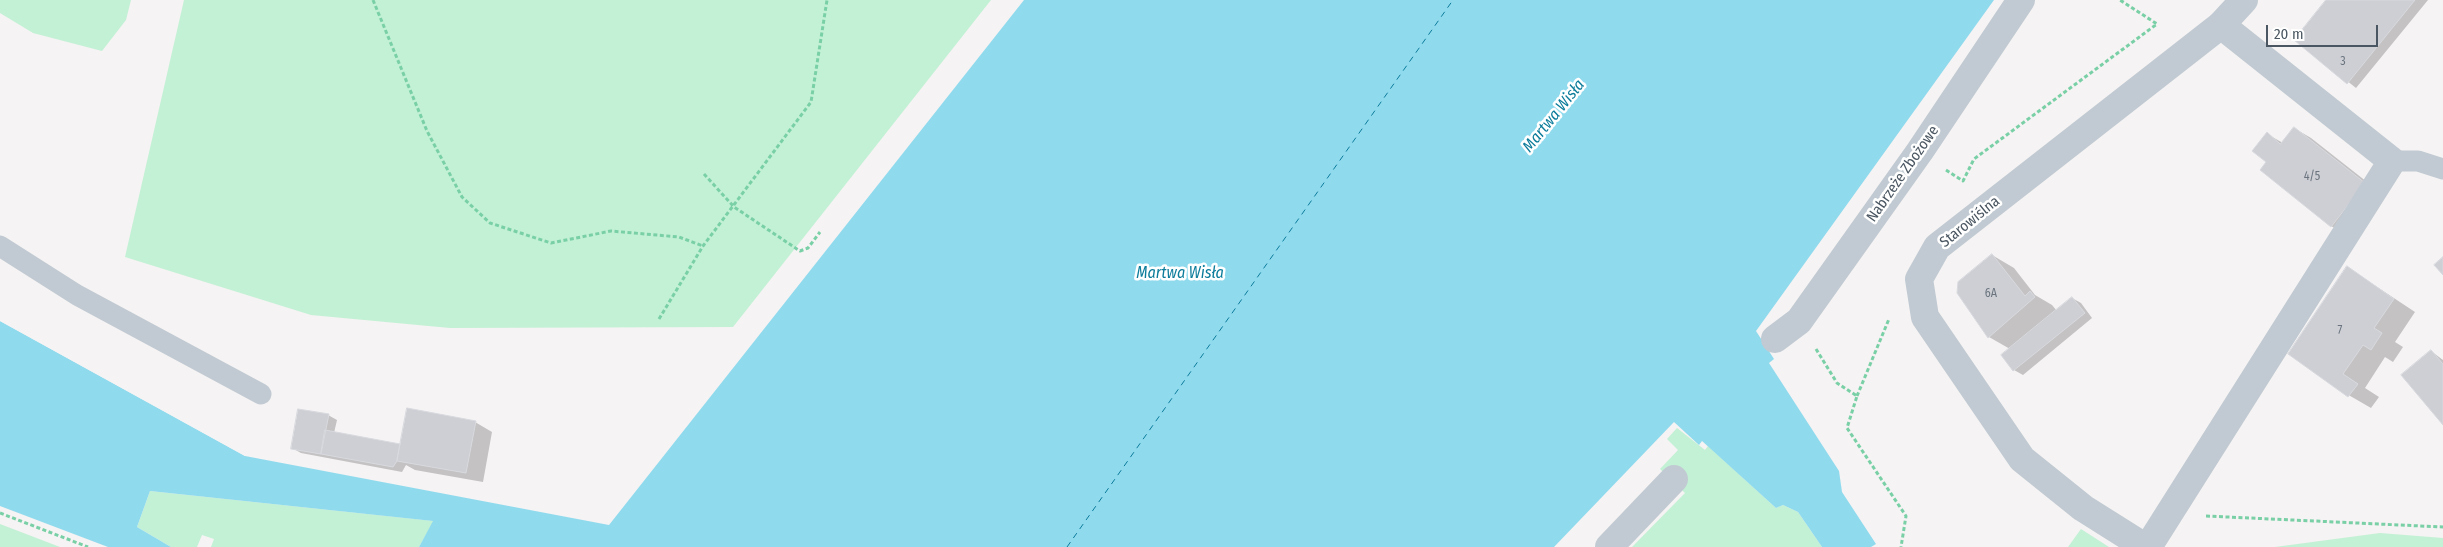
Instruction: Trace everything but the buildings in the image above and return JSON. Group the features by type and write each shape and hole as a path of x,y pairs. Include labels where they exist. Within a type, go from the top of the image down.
{"street":[{"name":"Nabrzeże Zbożowe","path":"1775,339 1799,322 1920,151 2020,0"},
{"name":"Starowiślna","path":"2244,0 2221,25 1937,247 1919,279 1925,317 2022,459 2083,508 2146,547 2184,491 2392,161"},
{"path":"2221,25 2392,161"},
{"path":"1609,547 1674,479"}],"lane":[{"path":"2392,161 2418,161 2443,168"},
{"path":"0,246 77,295 261,394"}],"path":[{"path":"373,0 427,131 462,197 490,223 550,243 611,231 679,237 703,246"},
{"path":"659,319 703,246 811,102 827,0"},
{"path":"1947,170 1963,181 1974,159 2157,24 2120,0"},
{"path":"704,174 734,206 800,251 808,248 820,232"},
{"path":"1815,348 1837,383 1857,396 1847,428 1906,516 1901,547"},
{"path":"0,513 88,547"},
{"path":"2206,516 2443,527"}],"green space":[{"path":"0,0 131,0 126,20 102,51 33,33 0,13"},
{"path":"184,0 991,0 733,327 450,328 311,315 125,257"},
{"path":"1677,428 1705,450 1708,446 1776,508 1783,505 1798,512 1822,547 1632,547 1685,493 1660,469 1678,450 1667,439"},
{"path":"150,491 434,521 419,547 211,547 214,539 202,535 197,547 171,547 137,527"},
{"path":"0,524 60,547 0,547"},
{"path":"2081,529 2109,547 2068,547"},
{"path":"2380,533 2443,538 2443,547 2275,547"}],"water":[{"name":"Martwa Wisła","path":"1024,0 1994,0 1756,331 1774,359 1769,363 1839,471 1842,492 1876,544 1871,547 1822,547 1798,512 1783,505 1776,508 1702,441 1699,445 1674,422 1554,547 419,547 433,521 150,491 137,527 171,547 108,547 0,506 0,321 245,456 609,525"}],"pier":[{"path":"0,318 246,454 245,456 0,321"}],"ferry route":[{"path":"1067,547 1453,0"}]}
